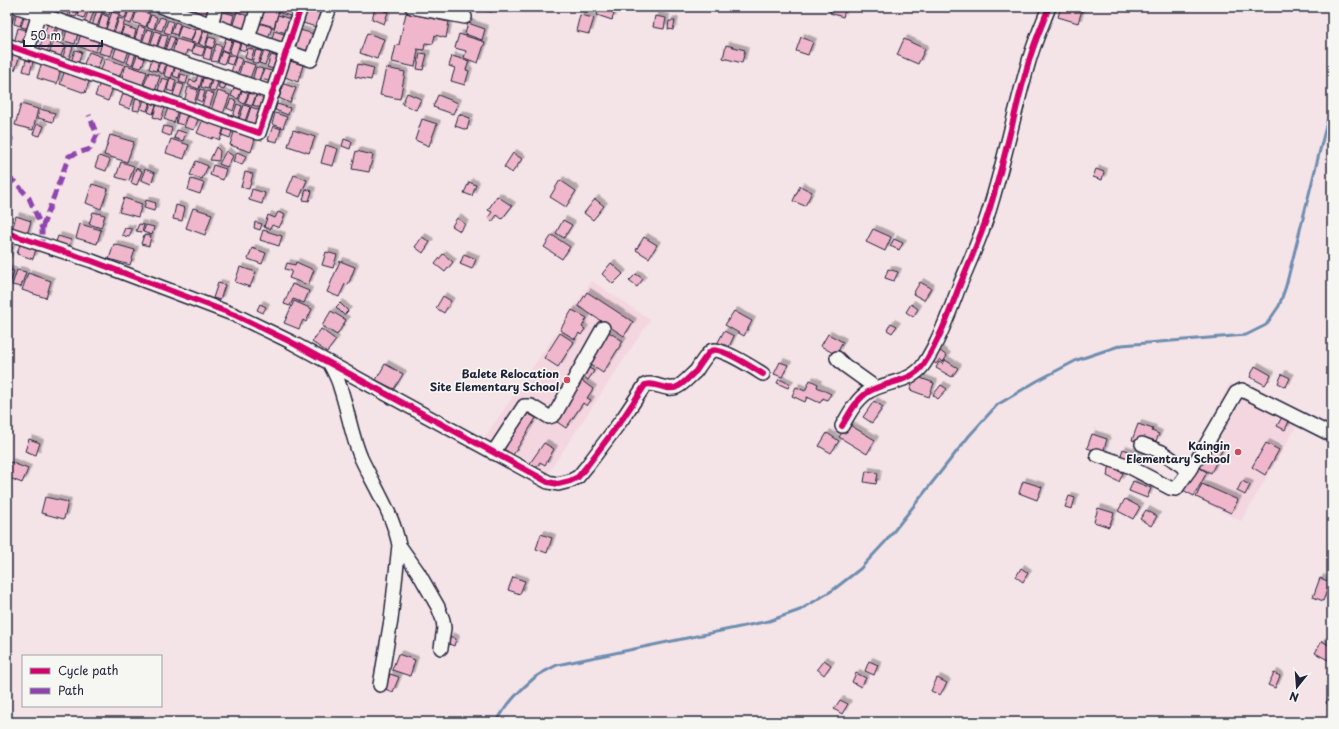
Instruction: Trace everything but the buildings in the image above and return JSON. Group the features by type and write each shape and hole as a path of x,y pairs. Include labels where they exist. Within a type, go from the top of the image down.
{"street":[{"path":"18,7 40,11 273,93"},
{"path":"210,24 216,7"},
{"path":"248,38 258,7"},
{"path":"7,45 259,133 301,7"},
{"path":"169,8 311,60 330,7"},
{"path":"412,7 465,17"},
{"path":"842,426 861,398 876,388 918,372 936,342 988,214 1029,61 1049,7"},
{"path":"27,52 40,11"},
{"path":"7,233 92,261 235,315 289,342 548,482 558,484 578,477 588,466 623,418 644,385 652,384 670,388 679,386 696,371 710,351 714,350 722,352 763,374"},
{"path":"493,453 524,406 531,406 549,416 555,414 603,328"},
{"path":"837,358 844,366 876,388"},
{"path":"330,364 340,386 361,457 382,499 399,545 391,620 380,685"},
{"path":"1097,455 1121,463 1173,489 1179,486 1200,455 1238,391 1245,391 1332,435"},
{"path":"1142,444 1162,452 1188,471"},
{"path":"399,545 418,572 438,607 443,620 444,628 441,648"}],"shaded area":[{"name":"Balete Relocation Site Elementary School","path":"592,281 650,320 546,476 483,440"},
{"name":"Kaingin Elementary School","path":"1230,383 1302,417 1241,521 1176,488"}],"waterway":[{"path":"497,722 508,704 523,688 536,677 557,665 769,621 800,610 833,590 860,569 886,541 969,436 997,405 1037,381 1077,360 1122,345 1246,335 1266,325 1279,306 1286,286 1332,102"}],"marked path":[{"path":"42,228 69,156 90,149 97,135 89,115"},
{"path":"7,129 11,139 7,146"},
{"path":"7,177 15,182 29,198 42,228 42,245"}],"cycle path":[{"path":"7,45 259,133 301,7"},
{"path":"842,426 853,408 868,392 875,388 913,375 919,370 924,364 939,336 985,223 994,195 1029,61 1049,7"},
{"path":"7,233 92,261 235,315 289,341 548,482 558,484 578,477 623,418 645,385 653,384 669,388 680,386 696,371 710,352 715,350 737,358 763,374"}],"place":[{"name":"Balete Relocation Site Elementary School","path":"567,380"},
{"name":"Kaingin Elementary School","path":"1238,452"}]}
